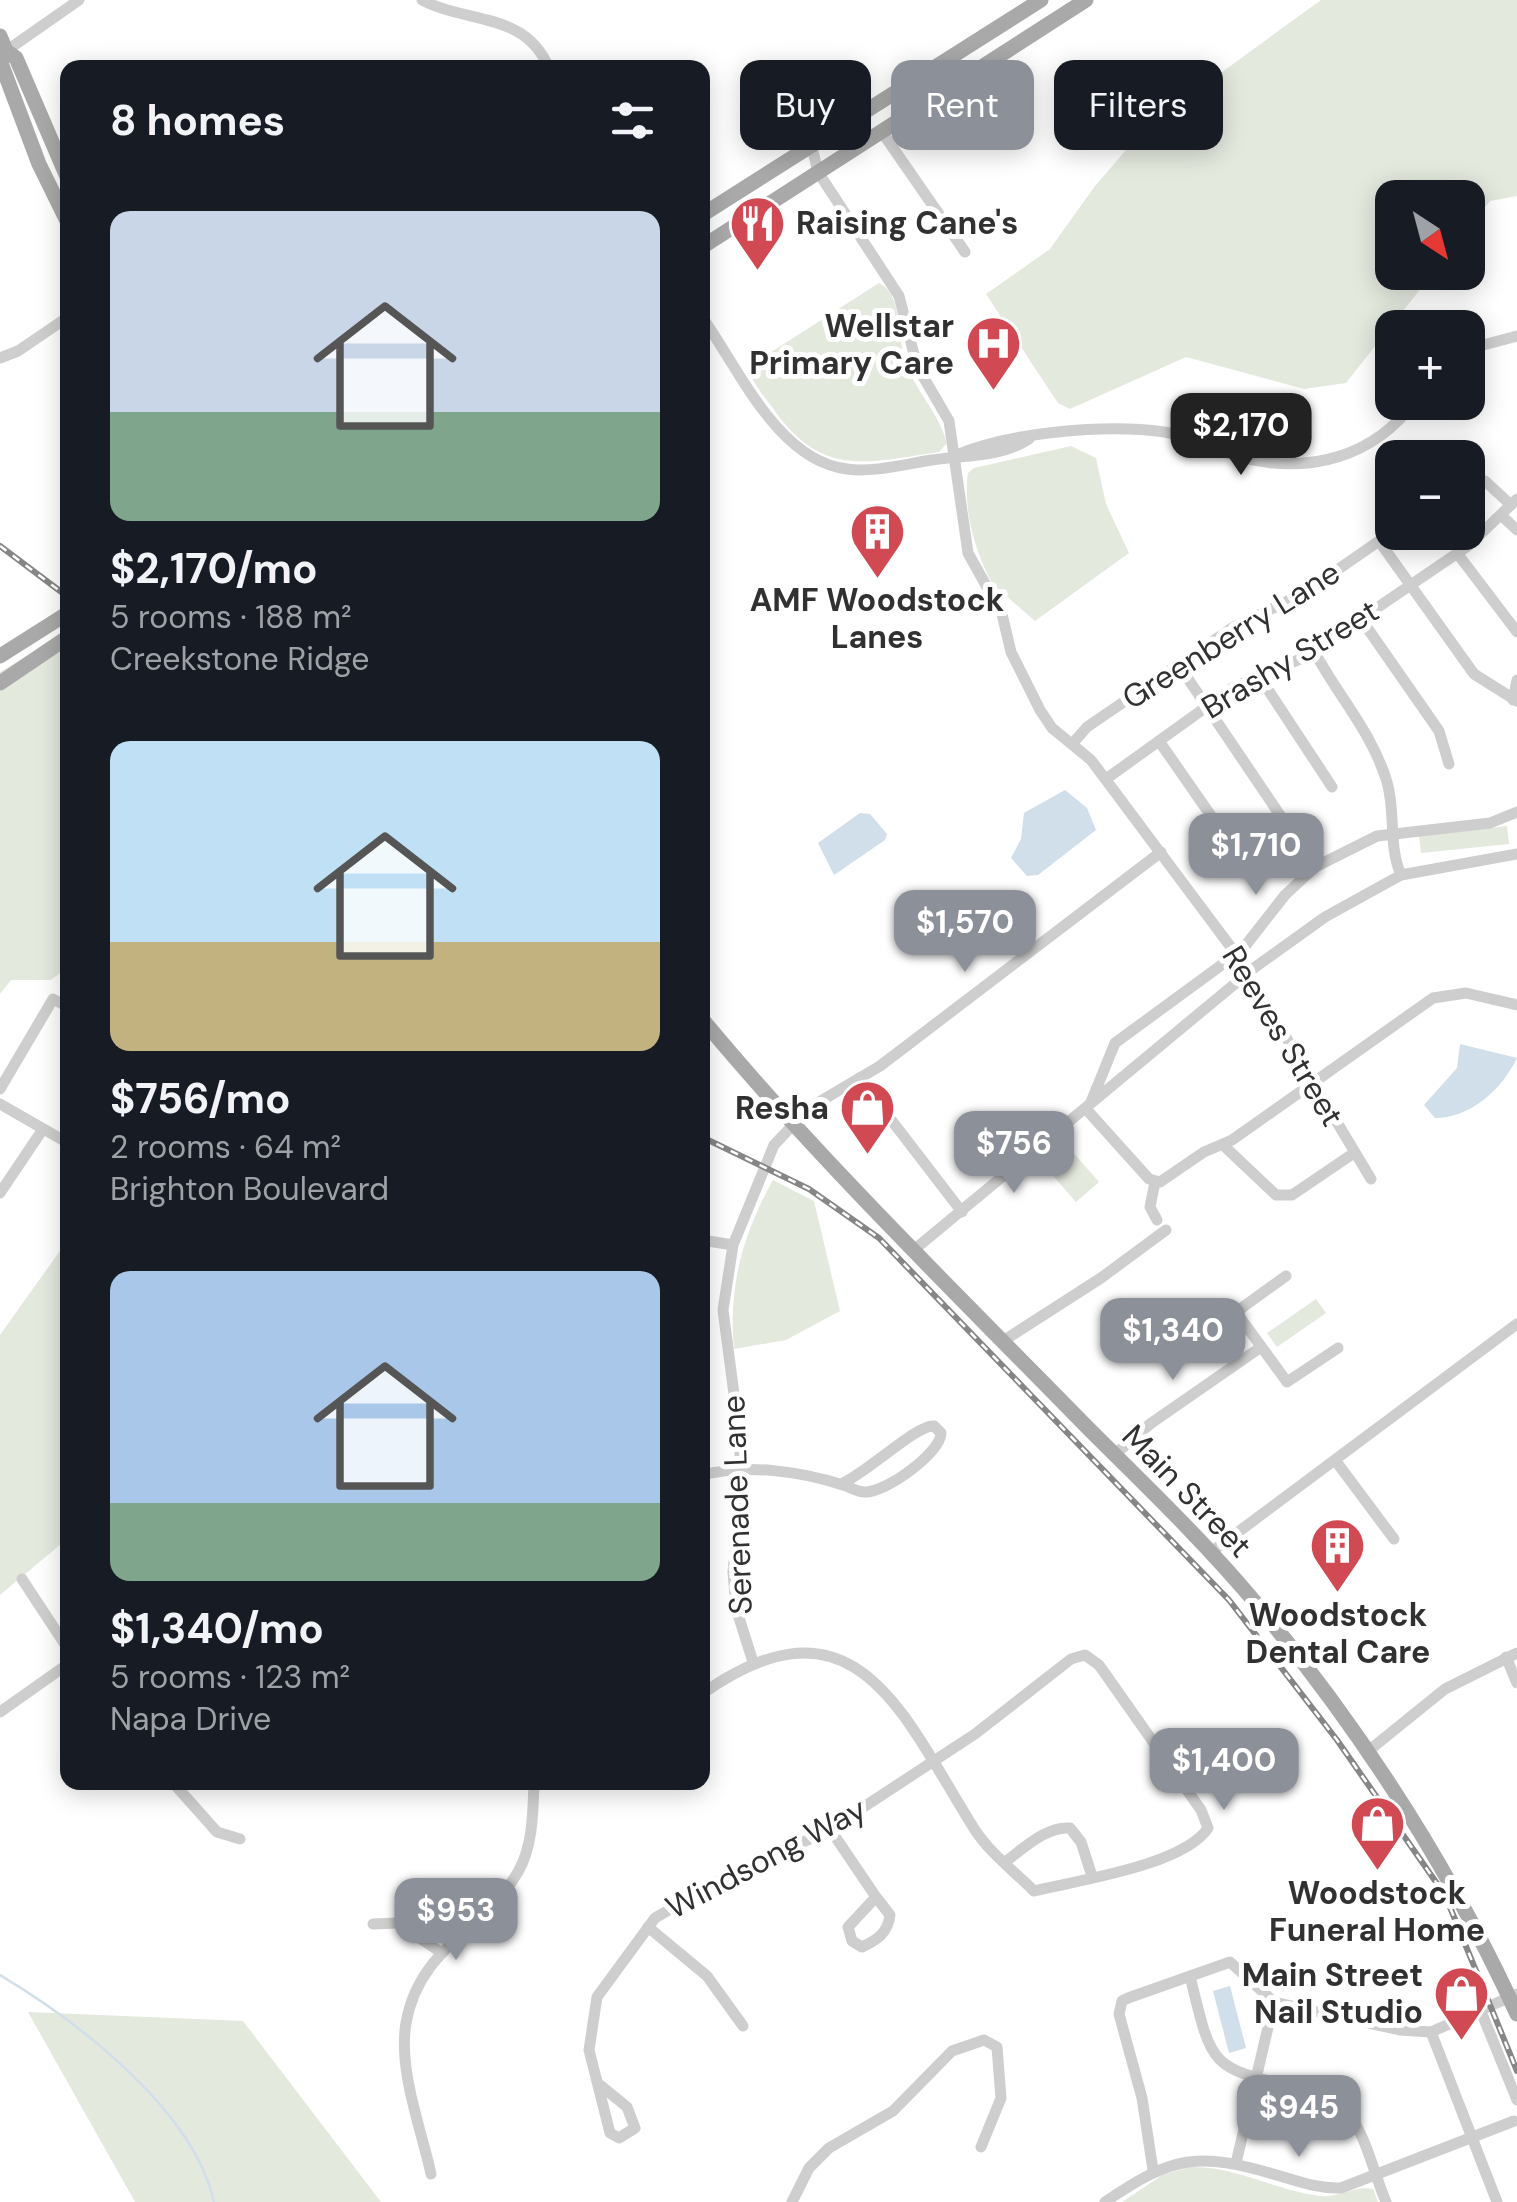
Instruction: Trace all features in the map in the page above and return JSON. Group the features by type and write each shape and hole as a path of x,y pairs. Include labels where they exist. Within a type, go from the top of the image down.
{"main road":[{"path":"871,109 1041,0"},
{"path":"710,242 1086,0"},
{"path":"3,44 16,58 60,160"},
{"path":"3,44 1,63 39,164 60,207"},
{"path":"710,209 807,150"},
{"path":"21,666 4,653 60,618"},
{"path":"0,683 60,642"},
{"name":"Main Street","path":"710,1028 793,1124 1210,1553 1267,1617 1366,1752 1455,1889 1513,1996 1517,2014"}],"street":[{"path":"3,44 79,0"},
{"path":"422,0 516,28 536,45 545,60"},
{"path":"882,132 965,252"},
{"name":"Reeves Street","path":"813,150 818,172 899,296 910,346 949,422 968,554 995,600 1011,652 1040,710 1106,778 1250,973 1371,1179"},
{"path":"0,358 18,351 60,322"},
{"path":"710,328 780,432 798,450 850,470 954,456 974,457 1029,439 1107,429 1158,432 1246,458 1295,464 1324,461 1365,448 1390,432 1400,420"},
{"path":"1485,345 1517,336"},
{"path":"1485,481 1510,507 1517,530"},
{"name":"Brashy Street","path":"1106,778 1207,706 1314,650 1361,619 1458,553 1510,507"},
{"name":"Greenberry Lane","path":"1073,743 1088,727 1232,628 1304,594 1375,543"},
{"path":"1384,550 1474,674 1515,700 1517,680"},
{"path":"1458,553 1517,630"},
{"path":"1361,619 1439,730 1449,764"},
{"path":"1314,650 1369,737 1388,784 1401,875"},
{"path":"1178,664 1315,867"},
{"path":"1259,676 1332,787"},
{"path":"1159,741 1239,856"},
{"path":"1088,1108 1115,1043 1250,943 1284,895 1315,867 1357,844 1393,833 1490,823 1517,812"},
{"name":"Serenade Lane","path":"753,1662 736,1608 732,1572 741,1471 723,1310 733,1246 774,1145 818,1102 859,1078 1160,852"},
{"path":"916,1250 1250,973 1325,917 1401,875 1517,854"},
{"path":"1002,1341 1101,1278 1162,1225 1149,1202 1155,1182 1222,1145 1433,998 1474,994 1517,1005"},
{"path":"0,1089 53,999 60,1003"},
{"path":"859,1078 962,1212"},
{"path":"0,1104 60,1139"},
{"path":"1088,1108 1155,1182"},
{"path":"0,1192 43,1129"},
{"path":"1222,1145 1276,1195 1292,1195 1354,1153"},
{"path":"710,1242 733,1246"},
{"path":"1286,1276 1236,1312 1287,1382 1338,1348"},
{"path":"1210,1553 1517,1324"},
{"path":"1114,1454 1150,1424 1262,1347"},
{"path":"710,1474 796,1473 858,1492 884,1489 938,1446 941,1433 934,1426 921,1427 870,1470 841,1484"},
{"path":"1335,1460 1394,1539"},
{"path":"22,1579 60,1637"},
{"name":"Windsong Way","path":"600,2085 589,2050 597,1998 648,1928 675,1903 830,1829 934,1760 1071,1659 1085,1655 1099,1665 1201,1810 1208,1828 1198,1844 1175,1854 1034,1892 978,1835 934,1760 906,1713 879,1682 842,1661 798,1652 753,1662 710,1689"},
{"path":"1366,1752 1444,1689 1512,1655 1517,1683"},
{"path":"0,1712 60,1670"},
{"path":"180,1790 218,1832 240,1840"},
{"path":"430,2174 408,2068 406,2024 439,1951 497,1900 520,1870 532,1829 534,1790"},
{"path":"1004,1862 1045,1834 1059,1827 1070,1828 1080,1842 1092,1876"},
{"path":"830,1829 876,1896"},
{"path":"374,1924 397,1924 439,1951"},
{"path":"648,1928 707,1976 744,2026"},
{"path":"1152,2170 1145,2112 1119,2007 1128,1998 1230,1962 1274,2002 1388,2028 1431,2032 1513,1996"},
{"path":"1190,1976 1210,2053 1226,2069 1338,2103 1354,2122 1386,2202"},
{"path":"1236,2163 1274,2002"},
{"path":"1480,2009 1517,2100"},
{"path":"1431,2032 1497,2202"},
{"path":"792,2202 809,2168 829,2148 893,2111 952,2052 984,2040 996,2047 1000,2098 996,2118 981,2147"},
{"path":"1105,2202 1152,2170 1196,2158 1236,2163 1327,2188 1375,2176 1516,2122"}],"shaded area":[{"path":"1321,0 1517,0 1517,196 1490,201 1485,207 1485,180 1375,180 1375,290 1420,290 1404,310 1375,310 1375,346 1346,383 1304,389 1186,357 1070,409 1058,403 986,294 1050,249 1126,150 1223,150 1223,71"},
{"path":"879,283 892,296 908,368 947,443 939,452 888,460 846,460 808,446 790,430 758,388 748,367"},
{"path":"1071,446 1096,458 1106,504 1129,553 1035,621 1004,594 1000,596 985,568 970,521 968,473 974,468"},
{"path":"60,635 60,973 51,980 11,980 0,994 0,672"},
{"path":"1065,790 1087,808 1096,830 1038,875 1027,876 1011,858 1021,839 1024,813"},
{"path":"860,813 870,814 887,834 885,840 834,875 818,843"},
{"path":"1507,826 1509,844 1421,853 1419,836"},
{"path":"1460,1044 1517,1058 1484,1100 1461,1113 1435,1118 1424,1105 1457,1068"},
{"path":"1070,1149 1099,1182 1076,1202 1047,1169"},
{"path":"773,1180 814,1201 840,1311 786,1340 734,1349 733,1304 740,1261 753,1220"},
{"path":"60,1251 60,1545 0,1595 0,1335"},
{"path":"1316,1299 1326,1313 1277,1347 1267,1333"},
{"path":"1230,1986 1246,2048 1229,2053 1213,1991"},
{"path":"28,2012 243,2021 381,2202 135,2202"},
{"path":"1191,2167 1224,2170 1320,2196 1373,2189 1378,2202 1122,2202 1164,2174"}],"waterway":[{"path":"0,1975 96,2043 158,2102 183,2134 202,2168 214,2202"}],"railway":[{"path":"0,546 60,591"},
{"path":"710,1141 809,1189 879,1238 1229,1600 1337,1740 1445,1895 1517,2071"}],"place":[{"name":"Raising Cane's","path":"757,272"},
{"name":"Wellstar Primary Care","path":"993,393"},
{"name":"AMF Woodstock Lanes","path":"877,580"},
{"name":"Resha","path":"868,1157"},
{"name":"Woodstock Dental Care","path":"1338,1595"},
{"name":"Woodstock Funeral Home","path":"1377,1873"},
{"name":"Main Street Nail Studio","path":"1462,2042"}]}
